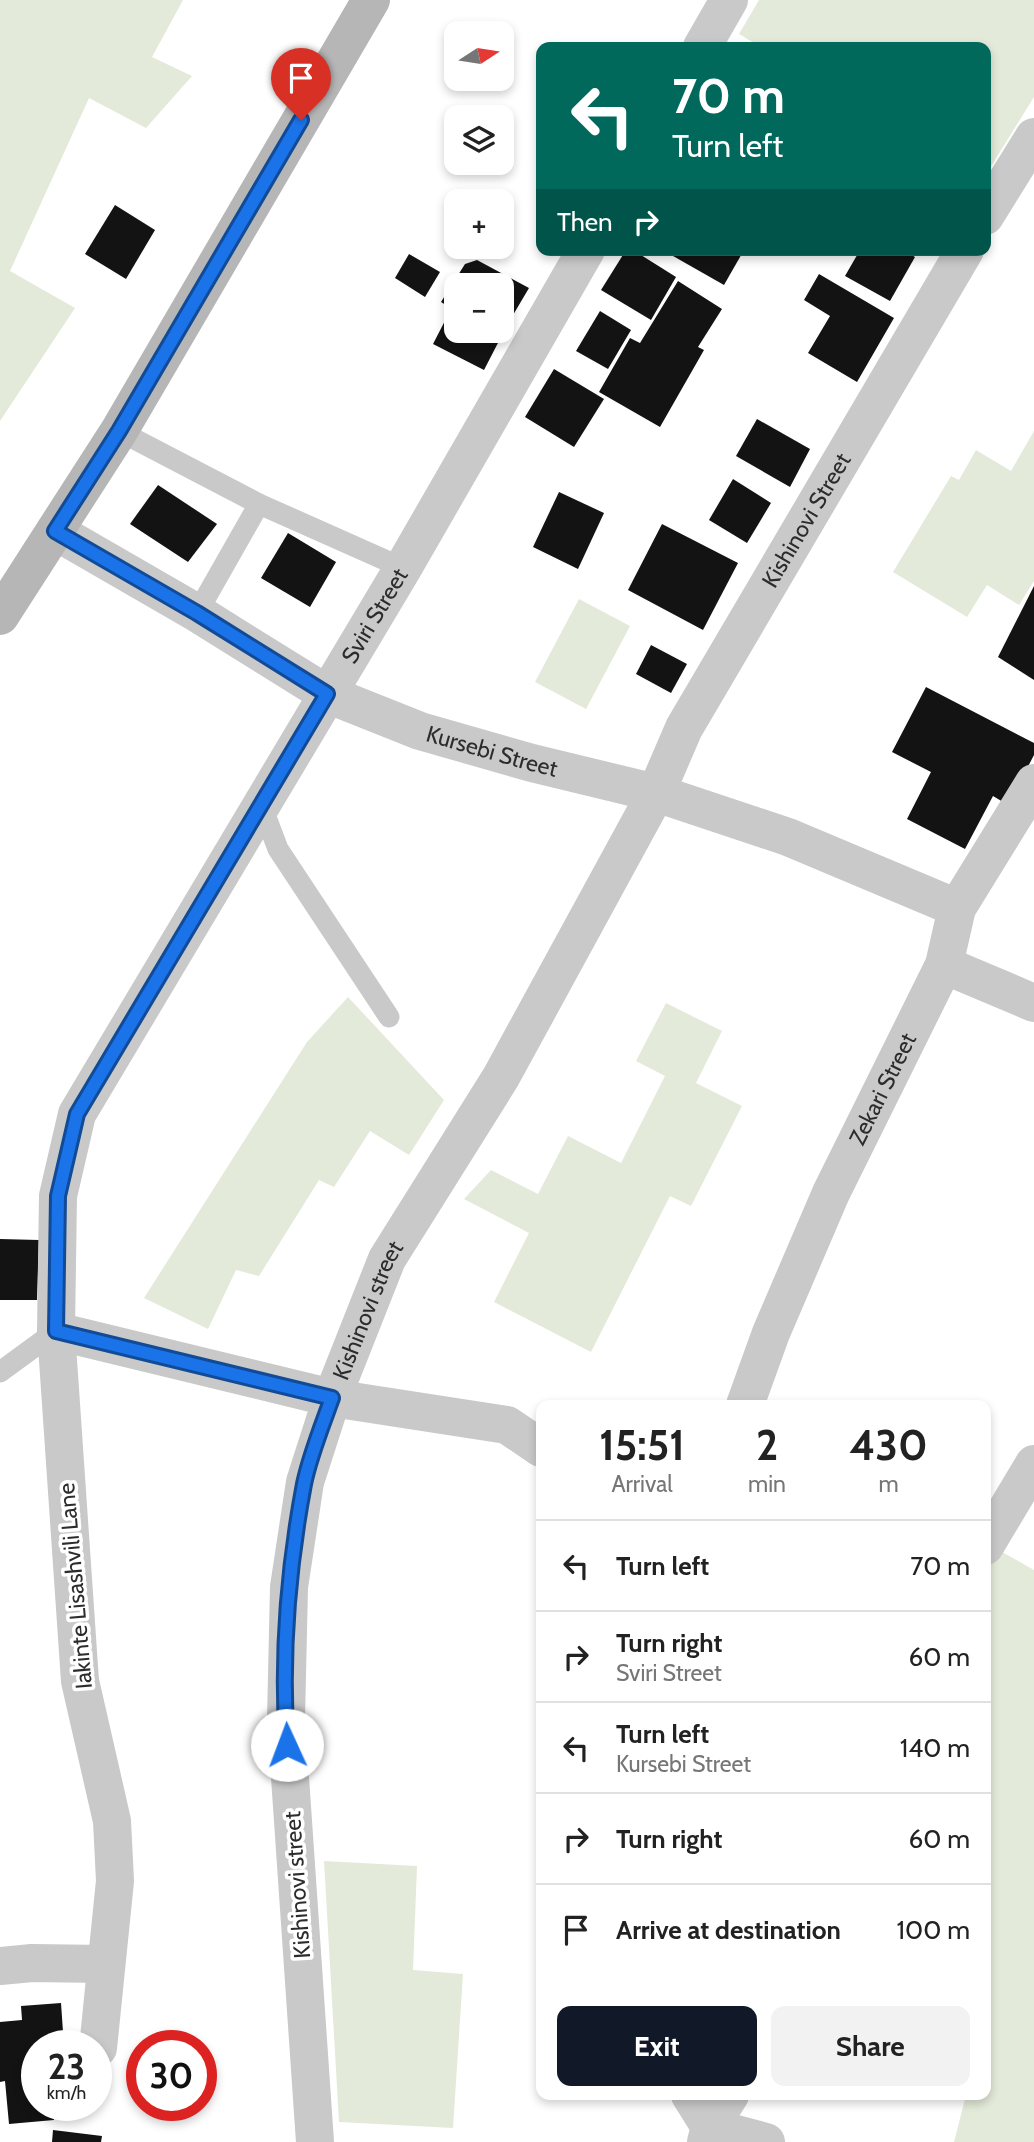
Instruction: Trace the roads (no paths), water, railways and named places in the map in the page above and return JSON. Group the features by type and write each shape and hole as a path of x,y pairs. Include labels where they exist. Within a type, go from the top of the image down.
{"street":[{"path":"0,616 119,431 371,0"},
{"path":"714,42 729,0"},
{"path":"991,205 1034,137"},
{"name":"Sviri Street","path":"56,1331 58,1196 77,1114 403,568 583,256"},
{"name":"Kishinovi Street","path":"656,793 684,729 961,256"},
{"name":"Kursebi Street","path":"55,531 197,613 327,694 421,731 532,763 656,793 788,837 957,908"},
{"name":"Zekari Street","path":"747,1400 771,1333 831,1193 944,965 957,908 1034,783"},
{"name":"Kishinovi street","path":"315,2142 286,1719 289,1587 305,1482 332,1398 387,1259 501,1077 656,793"},
{"path":"944,965 1034,1003"},
{"path":"56,1331 332,1398 507,1425 536,1445"},
{"name":"Iakinte Lisashvili Lane","path":"56,1331 80,1681 112,1821 115,1881 100,2030"},
{"path":"991,1536 1034,1464"},
{"path":"0,1966 32,1963 105,1964"},
{"path":"692,2100 708,2135"},
{"path":"708,2135 727,2100"},
{"path":"708,2135 766,2142"}],"lane":[{"path":"119,431 259,504 403,568"},
{"path":"197,613 259,504"},
{"path":"261,804 278,849 389,1017"},
{"path":"0,1371 56,1331"}]}
